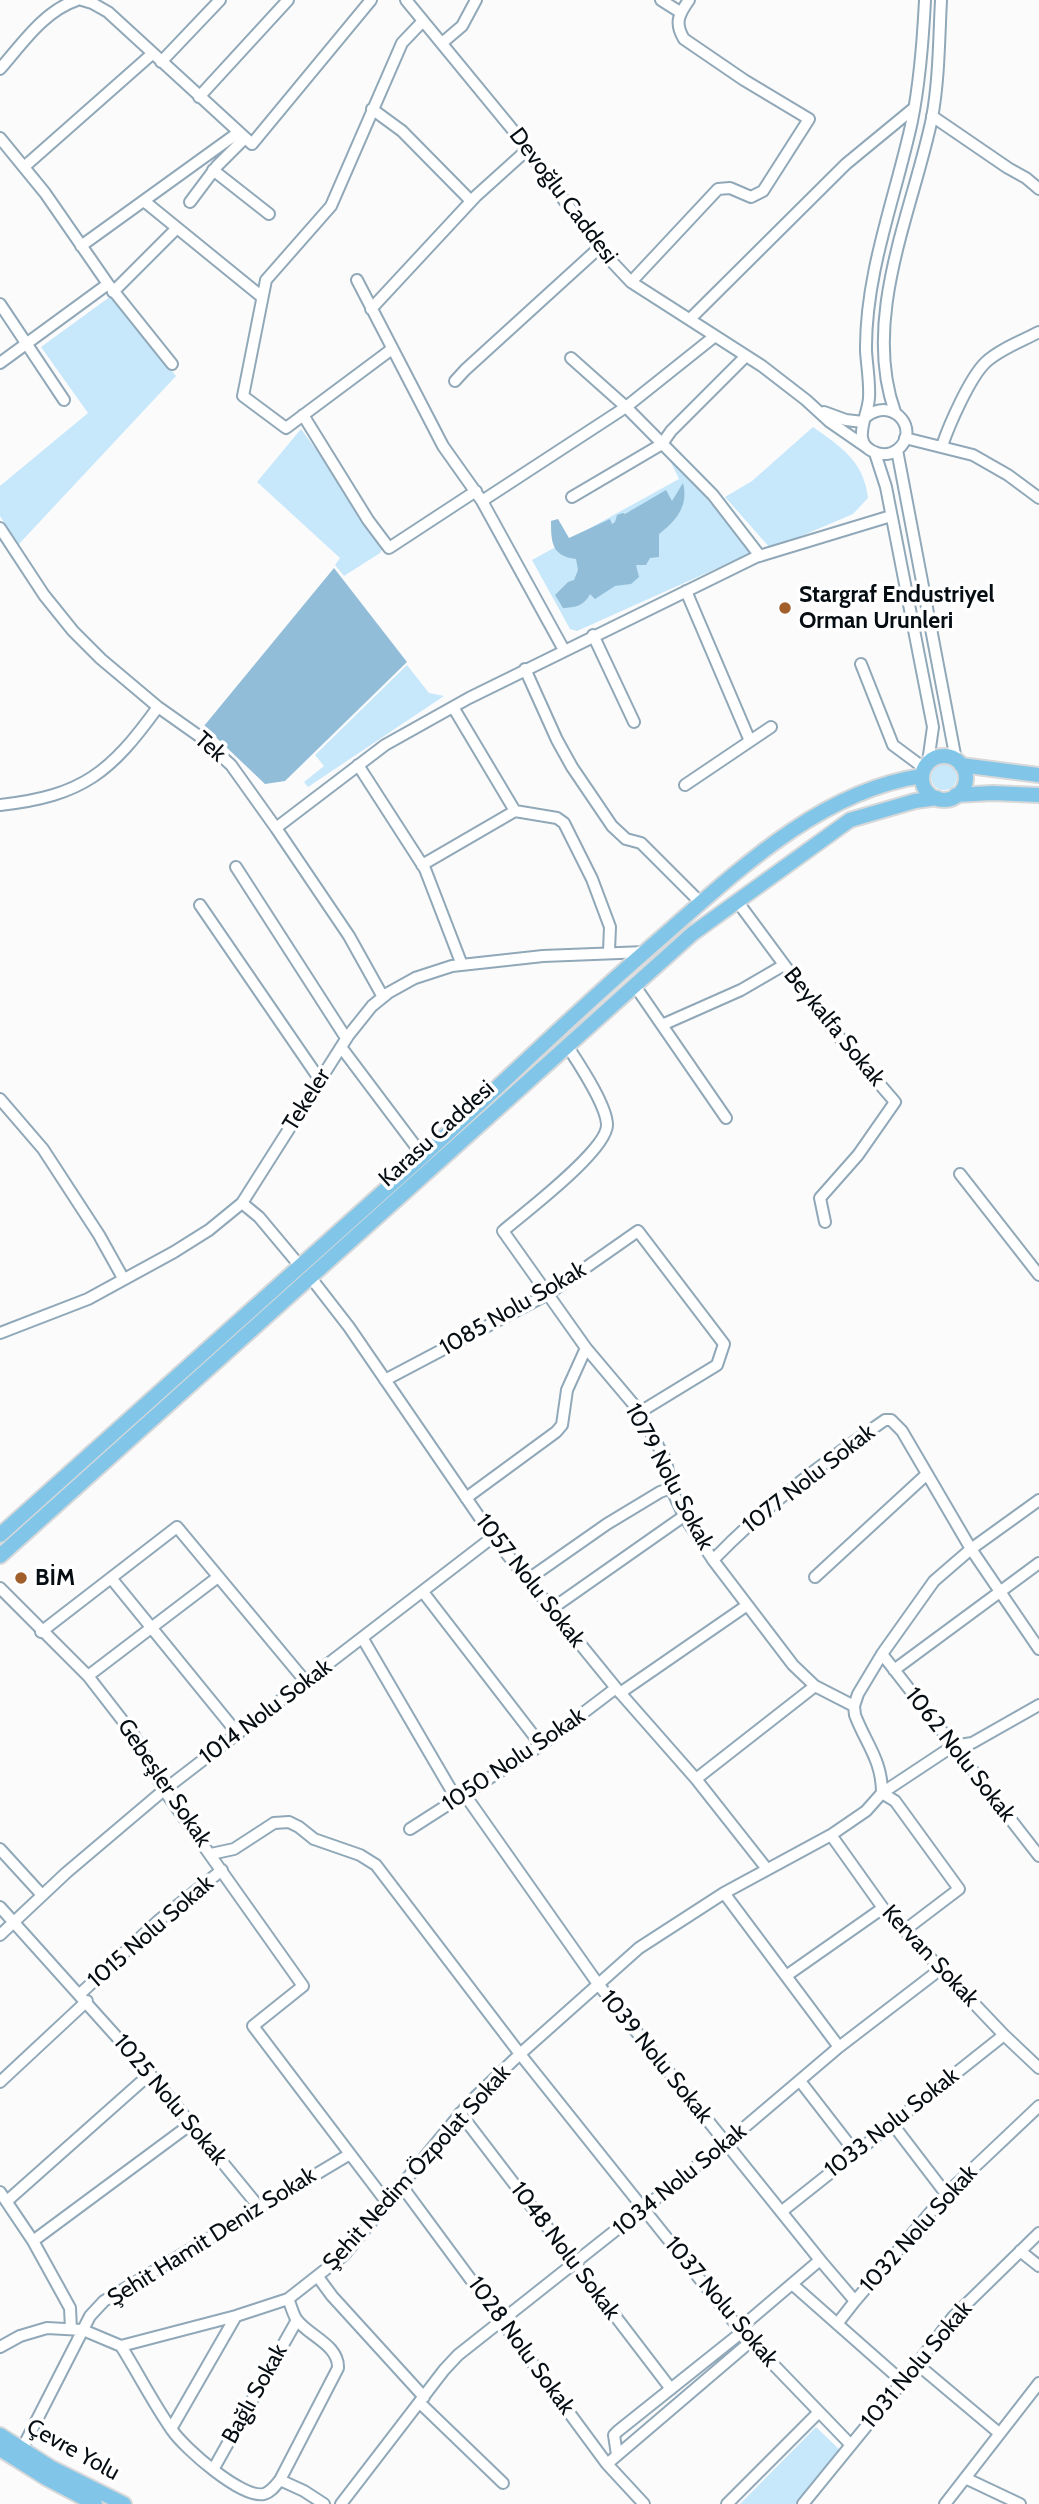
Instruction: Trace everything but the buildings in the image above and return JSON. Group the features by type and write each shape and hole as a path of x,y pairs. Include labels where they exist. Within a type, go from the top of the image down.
{"main road":[{"path":"959,762 966,778 961,791 950,799 937,798 926,790 925,769 942,756 959,762 1039,775"},
{"name":"Karasu Caddesi","path":"0,1535 701,903 780,838 842,799 925,769"},
{"path":"956,795 1039,795"},
{"name":"Karasu Caddesi","path":"0,1556 692,934 850,820 915,801 937,798"},
{"name":"Çevre Yolu","path":"0,2435 79,2482 124,2504"},
{"name":"Çevre Yolu","path":"0,2449 95,2504"}],"street":[{"path":"0,69 42,22 68,3 80,0 92,3 108,12 251,144 371,0"},
{"path":"161,62 220,0"},
{"path":"200,97 288,0"},
{"name":"Devoğlu Caddesi","path":"406,0 527,150 599,248 631,282 746,356 818,409"},
{"path":"442,43 462,26 476,0"},
{"path":"661,0 680,12"},
{"path":"631,282 718,188 730,188 751,197 763,191 809,119 744,80 684,39 678,30 677,21 689,0"},
{"path":"861,664 894,745 925,769 933,727 891,516 872,451 861,436 869,397 866,348 871,289 914,108 922,65 925,0"},
{"path":"818,409 830,422 872,451 890,453 897,450 905,438 904,423 895,412 888,393 884,335 889,290 932,116 941,0"},
{"path":"392,349 286,428 243,396 266,280 331,206 401,43 423,21"},
{"path":"24,167 152,54"},
{"path":"690,319 846,164 914,108"},
{"path":"372,109 402,131 471,201"},
{"path":"932,116 1039,189"},
{"path":"190,202 242,135"},
{"path":"81,246 242,135"},
{"path":"0,138 45,192 110,288 172,364"},
{"path":"371,309 471,201 527,150"},
{"path":"213,170 269,214"},
{"path":"144,201 262,297"},
{"path":"0,363 110,288 177,228"},
{"path":"456,381 599,248"},
{"path":"357,280 443,446 479,496 564,650"},
{"path":"0,304 64,400"},
{"path":"942,446 949,426 981,367 996,355 1039,332"},
{"path":"303,415 368,520 389,548 626,407 715,335"},
{"path":"572,498 662,444 671,431 746,356"},
{"path":"571,358 626,407 713,495 760,556"},
{"path":"818,409 846,420 865,419 880,409 895,412"},
{"path":"905,438 973,455 1008,475 1039,498"},
{"path":"897,450 959,762"},
{"path":"276,828 385,745 525,669 760,556 891,516"},
{"name":"Tek","path":"0,528 44,595 101,659 158,707 199,736 231,765 349,936 383,997"},
{"path":"686,591 750,741"},
{"path":"593,635 634,722"},
{"path":"525,669 557,740 605,816 622,836 641,844 701,903"},
{"path":"0,805 26,802 71,790 93,779 131,744 158,707"},
{"path":"453,707 515,811"},
{"path":"685,785 771,727"},
{"path":"358,765 422,864 436,893 462,965"},
{"path":"422,864 515,811 557,818 564,823 592,879 610,927 609,951"},
{"path":"236,867 343,1043 423,1156"},
{"name":"Beykalfa Sokak","path":"737,901 828,1024 895,1102 858,1155 820,1198 825,1222"},
{"path":"200,905 320,1080"},
{"name":"Tekeler","path":"0,1333 88,1298 174,1252 209,1230 242,1203 343,1043 372,1006 415,978 462,965 609,951 645,952"},
{"path":"662,1025 741,990 784,965"},
{"path":"635,986 726,1118"},
{"name":"1079 Nolu Sokak","path":"568,1046 604,1114 607,1124 605,1135 587,1158 503,1231 586,1348 640,1412 666,1461 671,1488 684,1516 746,1606 793,1665 815,1686 854,1706"},
{"path":"0,1098 43,1149 99,1235 123,1278"},
{"path":"960,1174 1039,1275"},
{"path":"242,1203 258,1217 300,1266"},
{"name":"1085 Nolu Sokak","path":"385,1380 548,1294 638,1231 724,1344 717,1365 640,1412"},
{"name":"1057 Nolu Sokak","path":"311,1278 493,1537 550,1609 696,1779 767,1869"},
{"path":"466,1498 562,1425 567,1390 586,1348"},
{"name":"1077 Nolu Sokak","path":"713,1560 749,1523 801,1480 885,1419 891,1420 902,1431 927,1474"},
{"path":"815,1577 927,1474 971,1549 1039,1648"},
{"path":"527,1580 607,1524 671,1488"},
{"path":"905,1930 959,1889 895,1801 882,1793 880,1766 860,1728 854,1706 858,1694 882,1654 934,1581 971,1549 1039,1500"},
{"path":"550,1609 684,1516"},
{"path":"41,1632 177,1527 306,1682"},
{"name":"1014 Nolu Sokak","path":"0,1935 42,1895 164,1790 493,1537"},
{"path":"894,1670 1039,1563"},
{"path":"88,1676 218,1577"},
{"path":"111,1578 238,1734"},
{"name":"Gebeşler Sokak","path":"0,1588 41,1632 88,1676 133,1734 164,1790 211,1854 234,1849 274,1823 282,1821 299,1826 314,1839 360,1854 376,1865 520,2054"},
{"path":"424,1592 541,1745"},
{"name":"1050 Nolu Sokak","path":"410,1829 541,1745 618,1690 746,1606"},
{"name":"1039 Nolu Sokak","path":"363,1639 461,1797 598,1984 820,2260"},
{"name":"1062 Nolu Sokak","path":"882,1654 1039,1856"},
{"path":"696,1779 815,1686"},
{"name":"Şehit Nedim Özpolat Sokak","path":"121,2346 236,2316 288,2299 344,2255 460,2113 520,2054 639,1948 724,1893 831,1835 866,1811 882,1793 953,1746 972,1743 1039,1706"},
{"name":"Kervan Sokak","path":"831,1835 884,1908 1004,2035 1039,2068"},
{"path":"0,1849 42,1895"},
{"path":"211,1854 303,1986 253,2026 388,2203"},
{"name":"1015 Nolu Sokak","path":"0,2082 158,1922 222,1870"},
{"path":"724,1893 839,2047"},
{"name":"1025 Nolu Sokak","path":"0,1907 150,2074 259,2207"},
{"path":"786,1976 884,1908"},
{"name":"1034 Nolu Sokak","path":"341,2504 458,2355 726,2143 839,2047 942,1968"},
{"name":"1033 Nolu Sokak","path":"780,2212 1004,2035"},
{"name":"1037 Nolu Sokak","path":"520,2054 750,2342 851,2445"},
{"path":"76,2330 70,2308 33,2241 3,2196 150,2074"},
{"path":"800,2081 855,2152"},
{"name":"1032 Nolu Sokak","path":"820,2260 855,2301 946,2194 1039,2106"},
{"name":"1048 Nolu Sokak","path":"460,2113 671,2389"},
{"path":"891,2122 946,2194"},
{"path":"33,2241 191,2124"},
{"name":"Şehit Hamit Deniz Sokak","path":"22,2449 76,2330 104,2301 350,2154"},
{"name":"1028 Nolu Sokak","path":"401,2185 607,2463 644,2504"},
{"name":"1031 Nolu Sokak","path":"803,2504 953,2317 1039,2233"},
{"path":"1020,2251 1039,2266"},
{"path":"617,2455 614,2435 618,2431 741,2330 820,2260"},
{"path":"318,2277 422,2400 503,2483"},
{"path":"792,2284 903,2382"},
{"path":"0,2347 20,2336 47,2329 76,2330 121,2346 183,2445 245,2492 265,2494 280,2480 338,2368 338,2360 333,2352 297,2320 288,2299"},
{"path":"837,2324 855,2301"},
{"path":"171,2429 236,2316"},
{"name":"Bağlı Sokak","path":"214,2468 297,2320"},
{"path":"607,2463 750,2342"},
{"path":"917,2364 999,2433"},
{"path":"945,2504 1039,2383"},
{"path":"727,2504 819,2412"},
{"path":"965,2478 1020,2504"},
{"path":"280,2480 324,2504"}],"shaded area":[{"path":"111,296 176,376 18,545 0,516 0,486 88,413 41,347"},
{"path":"813,427 850,456 862,474 868,498 853,514 771,549 725,497 752,481"},
{"path":"301,429 384,545 380,553 344,576 335,565 340,558 257,482"},
{"path":"669,458 676,460 751,546 751,553 577,631 570,629 532,560 679,479"},
{"path":"683,483 683,506 671,524 659,534 659,557 650,558 646,565 636,565 639,577 631,584 615,586 595,599 590,594 579,605 563,608 555,595 568,582 574,580 578,570 576,559 562,555 554,547 551,521 558,519 569,538 610,519 612,524 617,515 625,514 666,490 672,501"},
{"path":"334,568 407,662 285,781 265,784 204,726"},
{"path":"407,665 429,693 444,696 308,787 304,782 324,766 315,755"},
{"path":"944,764 953,768 957,777 953,786 944,790 935,786 931,777 935,768"},
{"path":"816,2427 840,2450 795,2504 740,2504"}],"place":[{"name":"Stargraf Endustriyel Orman Urunleri","path":"785,608"},
{"name":"BİM","path":"21,1578"}]}
